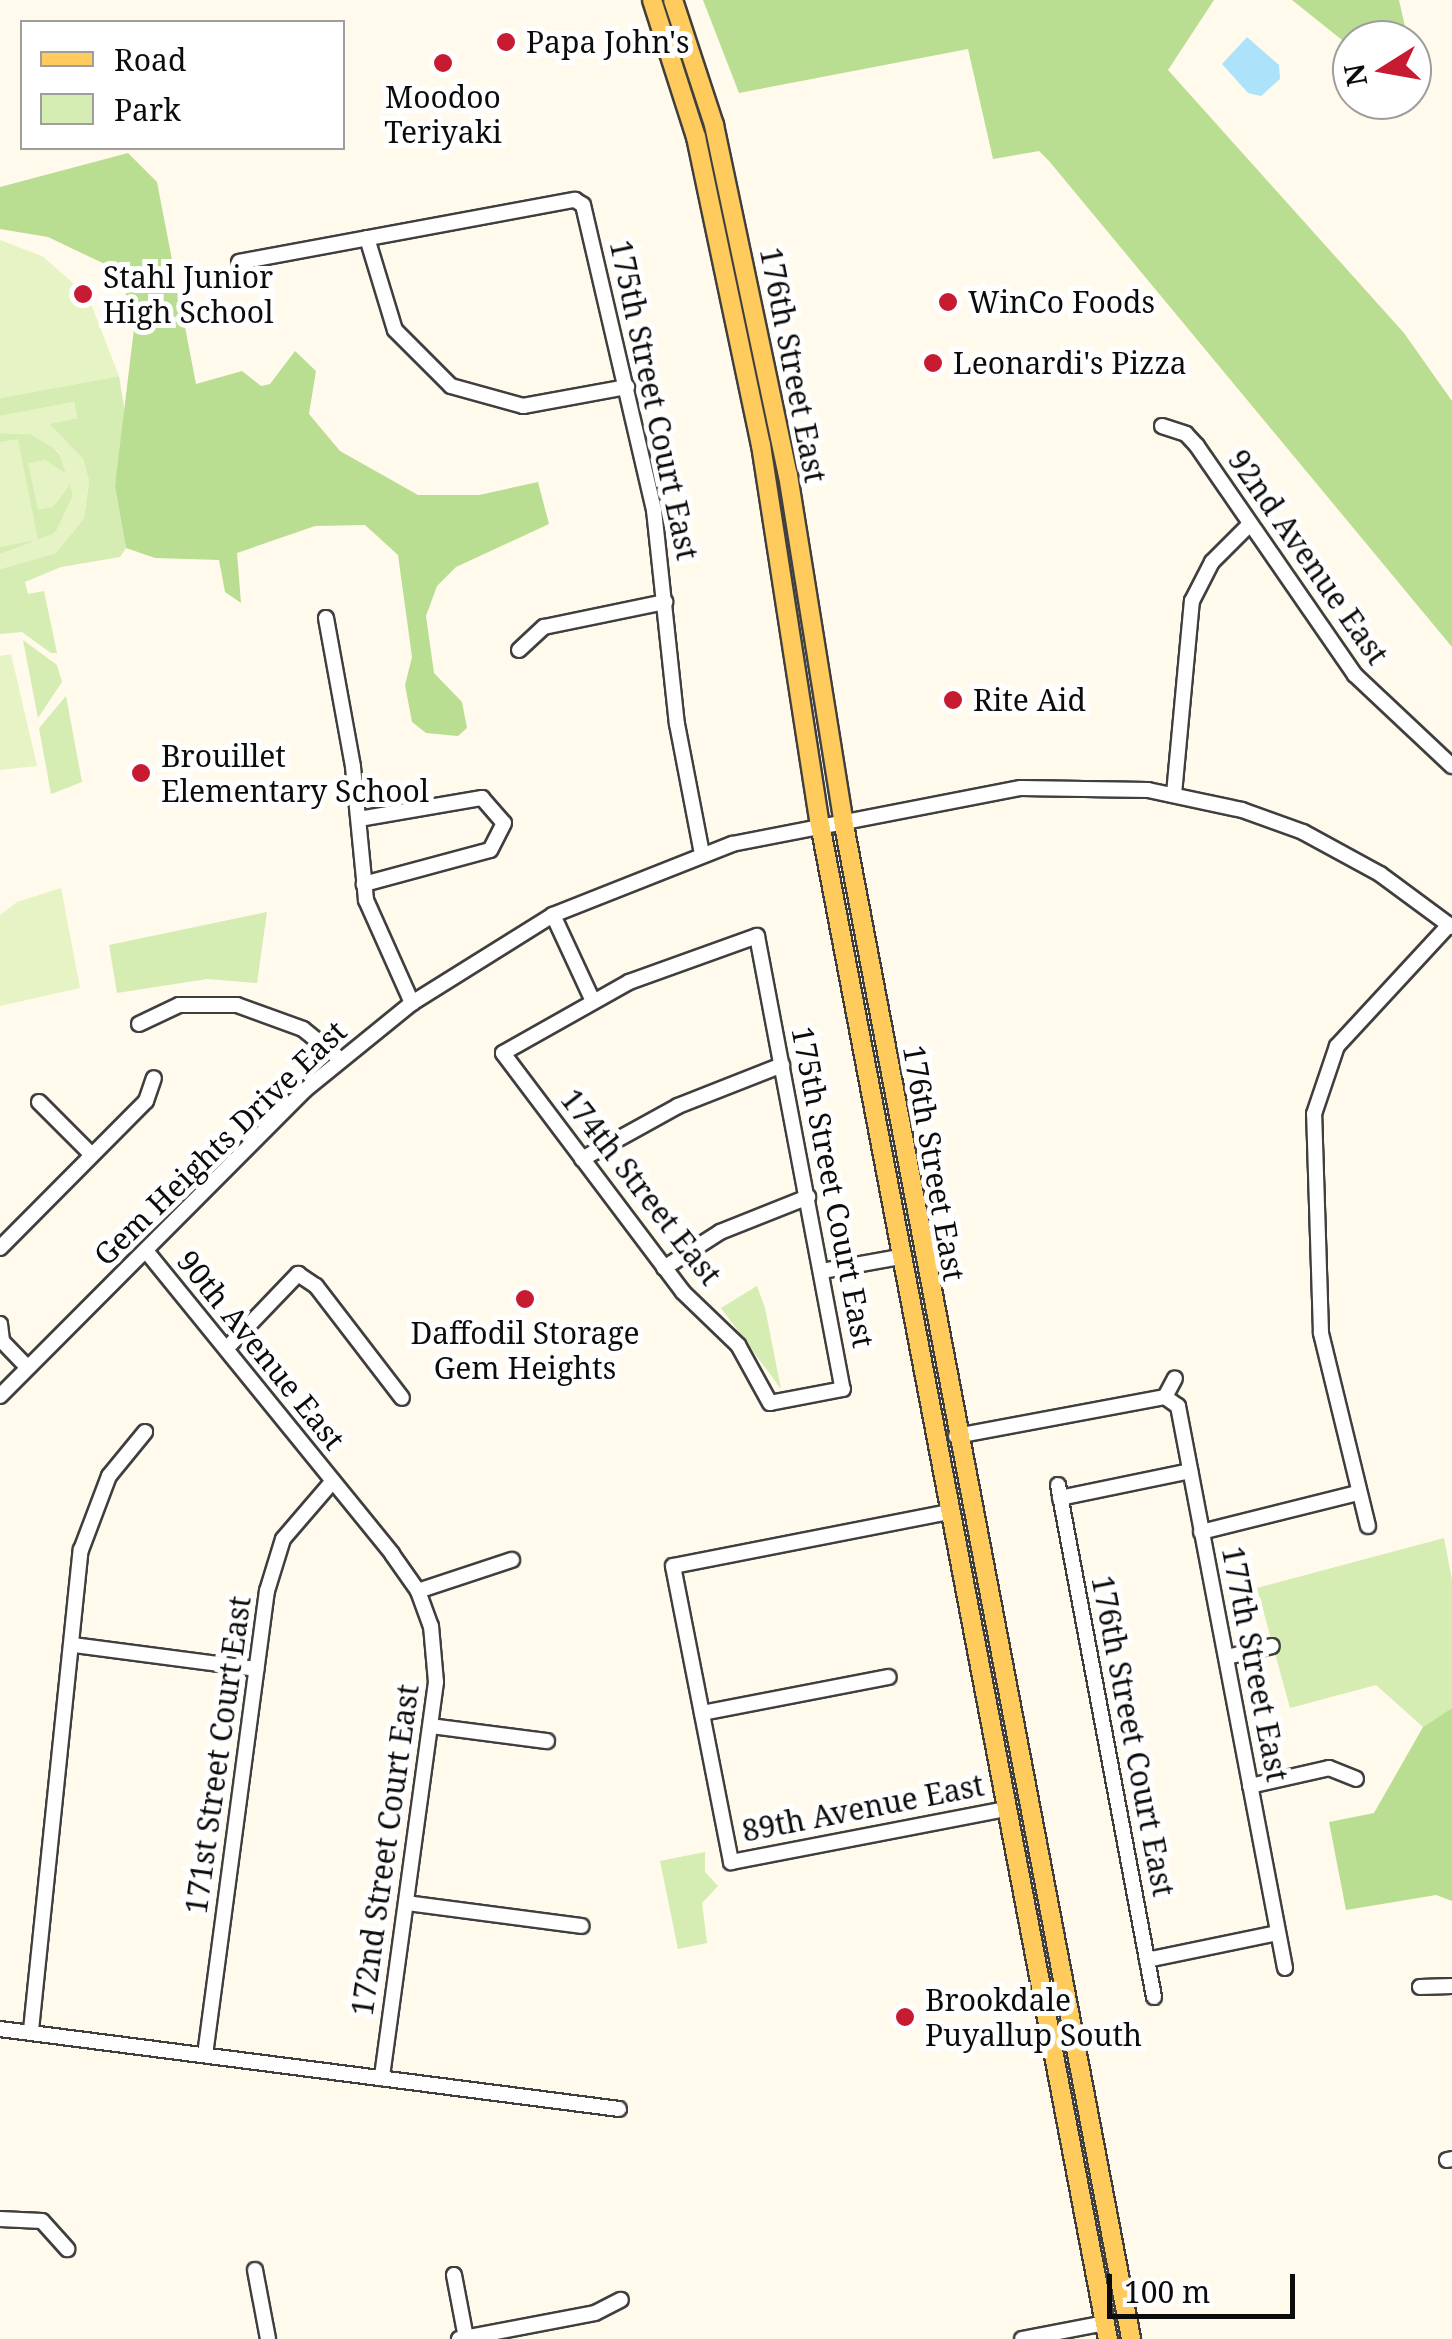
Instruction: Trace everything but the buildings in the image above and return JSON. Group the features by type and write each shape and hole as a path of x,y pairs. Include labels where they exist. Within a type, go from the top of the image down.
{"main road":[{"name":"176th Street East","path":"652,0 696,137 761,444 820,824 1107,2331"},
{"name":"176th Street East","path":"673,0 696,59 744,258 788,475 843,820 956,1436 1131,2339"},
{"path":"911,1311 927,1348 944,1431 956,1436"},
{"path":"950,1512 960,1517 986,1646 1008,1706"},
{"path":"1007,1811 1024,1857 1046,1962 1058,1968"},
{"path":"1107,2331 1120,2339"}],"street":[{"name":"175th Street Court East","path":"367,238 576,200 588,217 627,387 665,602 682,760 702,854"},
{"path":"239,262 367,238 395,330 433,374 481,399 523,406 627,387"},
{"name":"92nd Avenue East","path":"1162,426 1186,434 1355,675 1452,766"},
{"path":"1174,794 1192,601 1212,562 1249,525"},
{"path":"519,650 544,627 665,602"},
{"path":"326,618 372,926 412,1003"},
{"name":"Gem Heights Drive East","path":"0,1396 340,1060 412,1003 553,915 702,854 820,824 1021,788 1072,785 1174,794 1303,832 1380,874 1451,926"},
{"path":"359,819 482,798 504,823 490,850 364,884"},
{"path":"553,915 593,1000"},
{"path":"1368,1526 1320,1332 1314,1114 1326,1069 1350,1029 1451,926"},
{"name":"175th Street Court East","path":"593,1000 680,960 757,936 843,1389"},
{"name":"174th Street East","path":"593,1000 502,1053 664,1268 738,1345 770,1403 843,1389"},
{"path":"139,1024 179,1005 237,1005 303,1029 340,1060"},
{"path":"582,1158 678,1106 782,1065"},
{"path":"0,1248 146,1101 154,1078"},
{"path":"40,1102 91,1154"},
{"path":"664,1268 720,1232 808,1197"},
{"name":"90th Avenue East","path":"147,1252 332,1482"},
{"path":"822,1271 900,1256"},
{"path":"227,1348 298,1274 316,1286 402,1398"},
{"path":"0,1324 1,1341 28,1368"},
{"path":"956,1436 1165,1397 1175,1378"},
{"name":"177th Street East","path":"1165,1397 1178,1406 1285,1968"},
{"path":"31,2030 86,1530 109,1476 145,1432"},
{"name":"176th Street Court East","path":"1154,1997 1059,1491 1190,1471"},
{"name":"172nd Street Court East","path":"332,1482 418,1591 436,1655 431,1726 382,2078"},
{"name":"171st Street Court East","path":"204,2054 256,1669 275,1558 305,1510 332,1482"},
{"path":"1201,1532 1357,1492"},
{"path":"888,1677 702,1713 673,1566 950,1512"},
{"path":"418,1591 512,1560"},
{"path":"74,1645 256,1669"},
{"path":"1227,1657 1272,1646"},
{"name":"89th Avenue East","path":"702,1713 730,1862 1007,1811"},
{"path":"431,1726 547,1741"},
{"path":"1250,1786 1330,1768 1356,1779"},
{"path":"407,1903 581,1926"},
{"path":"1147,1960 1278,1933"},
{"path":"1420,1987 1452,1986"},
{"path":"0,2028 618,2110"},
{"path":"0,2219 42,2221 67,2249"},
{"path":"255,2270 268,2339"},
{"path":"454,2275 462,2338 596,2313 621,2300"},
{"path":"1022,2339 1107,2331"}],"green space":[{"path":"703,0 1214,0 1168,70 1404,333 1452,401 1452,647 1049,161 1039,151 993,159 968,49 739,93"},
{"path":"1292,0 1399,0 1404,20 1332,20 1332,32"},
{"path":"128,153 157,182 196,384 242,371 261,386 270,384 295,351 316,371 309,414 340,451 418,495 479,495 538,482 549,524 456,567 437,586 426,616 434,673 462,702 467,728 458,736 426,733 412,722 405,685 412,657 398,555 365,525 315,526 237,553 241,603 225,592 219,560 155,558 126,548 115,486 136,312 111,267 48,237 0,229 0,187"},
{"path":"0,240 42,256 88,296 119,376 0,398"},
{"path":"119,376 126,419 115,486 126,548 120,557 61,567 25,582 28,594 44,591 57,653 51,653 22,632 0,634 0,569 56,553 84,518 89,481 83,459 49,424 77,418 74,402 0,416 0,398"},
{"path":"74,402 77,418 50,424 83,459 89,481 84,518 56,553 0,569 0,554 55,533 73,495 58,451 30,434 0,433 0,416"},
{"path":"0,433 30,434 51,444 66,463 73,495 64,522 51,537 0,554"},
{"path":"18,439 38,540 0,547 0,442"},
{"path":"45,460 67,474 69,486 53,507 38,510 28,463"},
{"path":"23,640 57,665 62,682 38,718"},
{"path":"11,654 37,766 0,770 0,656"},
{"path":"66,696 82,782 51,794 39,728"},
{"path":"61,888 80,988 0,1006 0,915 17,902"},
{"path":"267,912 257,983 207,979 117,993 109,945"},
{"path":"757,1286 765,1308 781,1389 721,1308"},
{"path":"1444,1538 1452,1580 1452,1708 1423,1727 1376,1685 1290,1708 1257,1588"},
{"path":"1452,1708 1452,1901 1436,1895 1346,1910 1329,1822 1374,1813 1423,1727"},
{"path":"705,1852 705,1872 718,1886 702,1903 707,1943 678,1949 660,1861"}],"water":[{"path":"1247,37 1279,65 1280,79 1261,96 1248,93 1222,64"}],"place":[{"name":"Papa John's","path":"506,42"},
{"name":"Moodoo Teriyaki","path":"443,63"},
{"name":"Stahl Junior High School","path":"83,294"},
{"name":"WinCo Foods","path":"948,302"},
{"name":"Leonardi's Pizza","path":"933,363"},
{"name":"Rite Aid","path":"953,700"},
{"name":"Brouillet Elementary School","path":"141,773"},
{"name":"Daffodil Storage Gem Heights","path":"525,1299"},
{"name":"Brookdale Puyallup South","path":"905,2017"}]}
